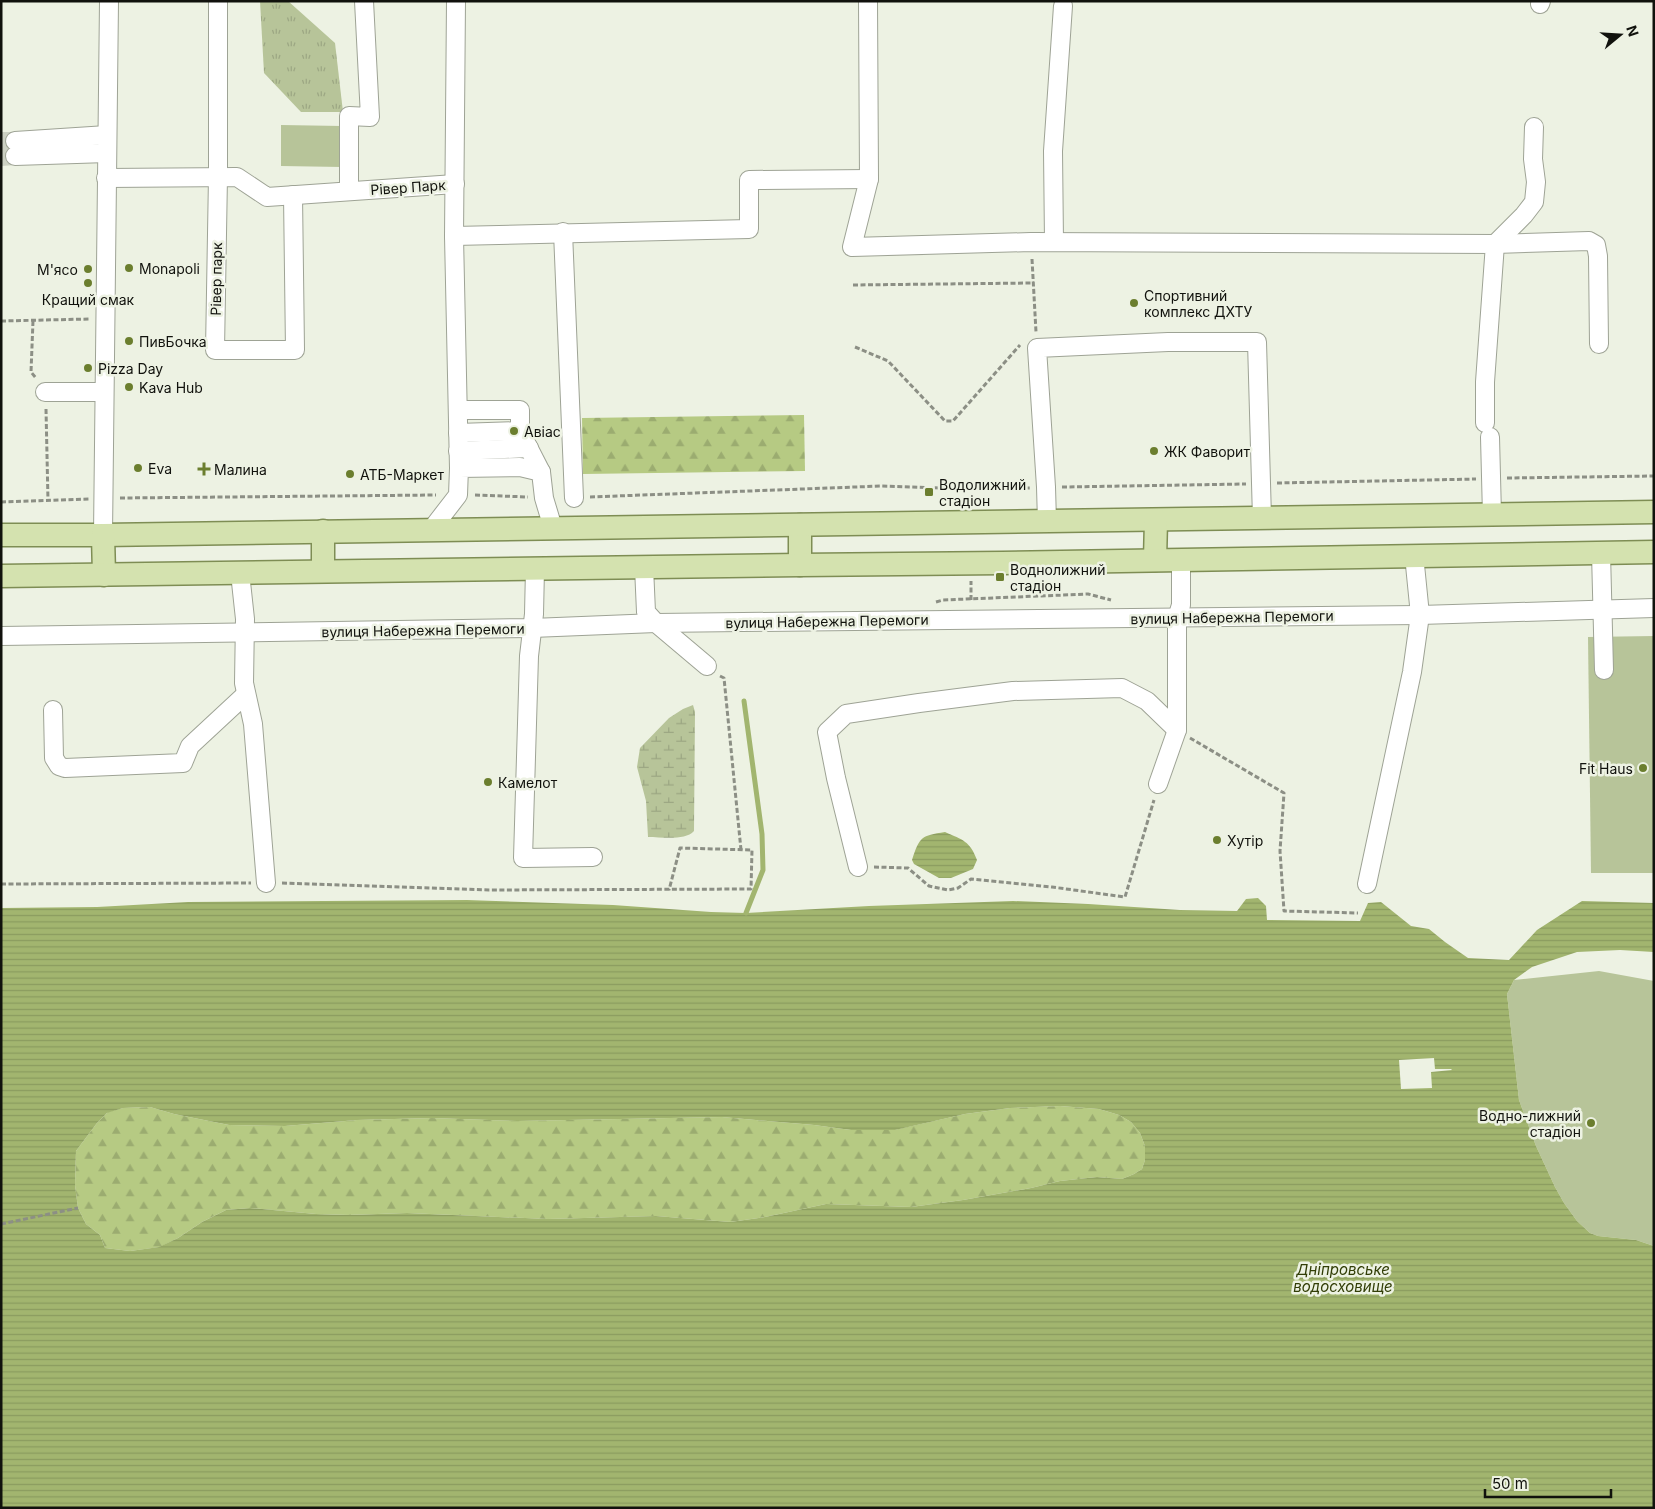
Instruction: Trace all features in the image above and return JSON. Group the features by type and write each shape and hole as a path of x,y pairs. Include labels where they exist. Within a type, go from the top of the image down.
{"main road":[{"path":"1,535 1654,512"},
{"path":"1156,520 1156,560"},
{"path":"800,525 800,565"},
{"path":"323,531 323,571"},
{"path":"103,535 104,575"},
{"path":"1,576 1002,563 1654,552"}],"street":[{"path":"103,535 109,1"},
{"name":"Рівер парк","path":"218,1 218,176 215,350 295,350 293,195"},
{"name":"Рівер парк","path":"355,190 349,116 370,117 364,1"},
{"path":"430,530 458,495 459,459 454,236 456,1"},
{"path":"868,1 870,179 852,247 1031,242 1495,244 1588,241 1596,245 1598,256 1599,344"},
{"path":"1054,242 1053,151 1063,6"},
{"path":"1492,515 1485,382 1495,244 1524,215 1534,202 1536,182 1533,159 1534,127"},
{"path":"15,149 107,144"},
{"name":"Рівер Парк","path":"106,178 237,177 267,197 455,184"},
{"path":"454,236 748,229 748,180 870,179"},
{"path":"563,232 574,498"},
{"path":"1047,521 1046,487 1030,342 1257,342 1262,518"},
{"path":"46,392 104,392"},
{"path":"458,410 520,410 520,431 541,472 544,498 553,528"},
{"path":"458,433 520,431"},
{"path":"459,459 529,448"},
{"path":"459,459 520,467 541,472"},
{"path":"1601,552 1604,670"},
{"path":"1367,884 1412,672 1420,614 1414,555"},
{"path":"1158,784 1177,730 1177,618 1181,605 1181,559"},
{"path":"644,567 646,612 656,624 707,666"},
{"path":"535,569 529,656 523,858 594,858"},
{"path":"240,573 245,619 244,683 253,724 266,883"},
{"name":"вулиця Набережна Перемоги","path":"1,636 532,628 656,624 1420,614 1654,608"},
{"path":"858,867 836,778 827,732 846,714 918,702 1013,691 1122,688 1147,701 1177,730"},
{"path":"53,710 54,758 59,766 65,768 183,763 190,746 246,694"}],"path":[{"path":"856,347 888,361 945,421 953,421 1030,342 1036,328 1031,242"},
{"path":"853,285 1034,283"},
{"path":"1,321 105,318"},
{"path":"33,321 31,372 46,392 48,501"},
{"path":"1030,342 1036,328"},
{"path":"1271,483 1654,476"},
{"path":"574,498 882,486 971,489 1251,483"},
{"path":"1,502 103,498 458,495 544,498"},
{"path":"971,578 971,620"},
{"path":"707,666 724,678 741,850"},
{"path":"1177,730 1284,793 1280,850 1284,911 1358,913"},
{"path":"858,867 908,868 929,886 948,890 958,888 971,879 1125,897 1158,784"},
{"path":"1,884 311,882 489,890 669,890 751,889 752,850 680,848 669,890"},
{"path":"1,1224 78,1208"}],"green space":[{"path":"260,1 288,1 335,43 343,112 301,112 264,73"},
{"path":"281,125 342,126 342,167 281,166"},
{"path":"804,415 805,471 583,474 582,418"},
{"path":"1654,636 1654,873 1591,873 1588,637"},
{"path":"693,705 695,712 694,831 679,837 648,837 646,801 637,767 640,748 669,718"},
{"name":"Водно-лижний стадіон","path":"1599,971 1654,981 1654,1246 1636,1240 1598,1236 1590,1233 1577,1221 1555,1187 1536,1146 1519,1100 1507,994 1514,980"},
{"path":"1060,1106 1099,1109 1119,1115 1131,1122 1140,1133 1145,1146 1145,1160 1142,1169 1122,1179 1097,1177 1060,1181 963,1200 911,1207 826,1204 765,1217 730,1222 656,1216 548,1219 407,1213 348,1215 250,1208 226,1210 160,1247 130,1251 105,1248 100,1235 86,1224 78,1208 75,1185 76,1151 97,1123 108,1112 123,1108 150,1107 229,1125 285,1126 357,1120 432,1118 517,1121 722,1117 851,1130 894,1130 965,1114 1010,1108"}],"water":[{"path":"945,832 969,845 977,860 973,869 951,878 939,878 914,864 912,860 922,838"},
{"name":"Дніпровське водосховище","path":"1258,898 1266,906 1267,920 1360,921 1368,903 1381,902 1411,926 1429,929 1468,958 1509,960 1537,930 1582,901 1654,903 1654,952 1620,950 1577,952 1532,967 1514,980 1507,994 1519,1100 1536,1146 1564,1203 1577,1221 1590,1233 1598,1236 1636,1240 1654,1246 1654,1508 1,1508 1,908 97,907 188,902 467,900 613,905 746,913 1013,901 1180,910 1237,911 1246,899","holes":["1060,1106 1099,1109 1119,1115 1131,1122 1140,1133 1145,1146 1145,1160 1142,1169 1134,1174 1122,1179 1097,1177 1060,1181 963,1200 911,1207 826,1204 765,1217 730,1222 656,1216 548,1219 407,1213 348,1215 250,1208 226,1210 159,1247 130,1251 105,1248 100,1235 86,1224 78,1208 75,1185 76,1151 107,1113 123,1108 150,1107 229,1125 285,1126 357,1120 432,1118 517,1121 722,1117 851,1130 895,1130 965,1114 1010,1108"]}],"pier":[{"path":"1434,1058 1435,1069 1452,1070 1431,1072 1432,1088 1401,1089 1399,1060"}],"waterway":[{"path":"744,701 762,834 763,870 746,913"}],"tunnel":[{"path":"1,141 15,141"},
{"path":"1,157 15,156"}],"place":[{"name":"Monapoli","path":"129,268"},
{"name":"М'ясо","path":"88,269"},
{"name":"Кращий смак","path":"88,283"},
{"name":"Спортивний комплекс ДХТУ","path":"1134,303"},
{"name":"ПивБочка","path":"129,341"},
{"name":"Pizza Day","path":"88,368"},
{"name":"Kava Hub","path":"129,387"},
{"name":"Авіас","path":"514,431"},
{"name":"ЖК Фаворит","path":"1154,451"},
{"name":"Eva","path":"138,468"},
{"name":"Малина","path":"204,469"},
{"name":"АТБ-Маркет","path":"350,474"},
{"name":"Водолижний стадіон","path":"929,492"},
{"name":"Воднолижний стадіон","path":"1000,577"},
{"name":"Fit Haus","path":"1643,768"},
{"name":"Камелот","path":"488,782"},
{"name":"Хутір","path":"1217,840"},
{"name":"Водно-лижний стадіон","path":"1591,1123"}]}
